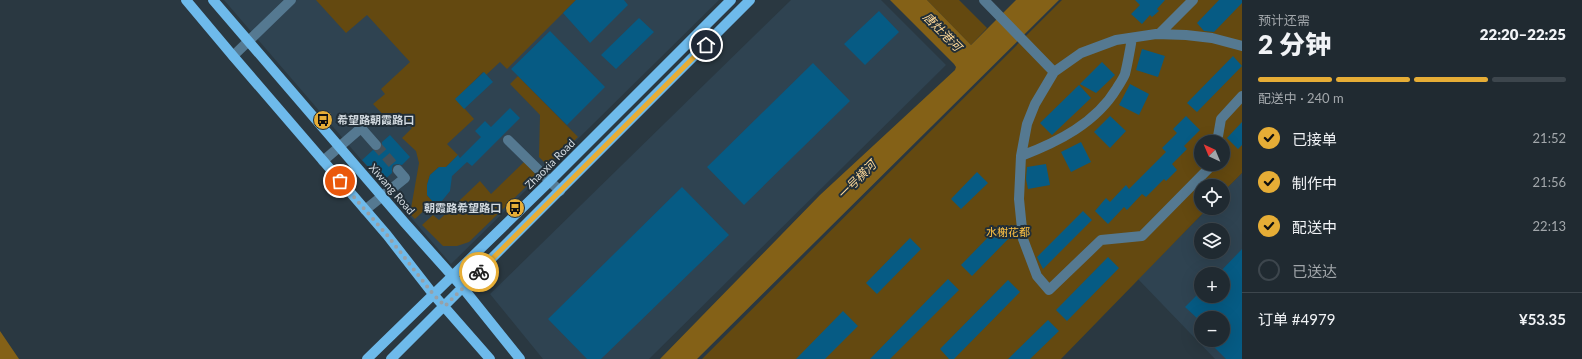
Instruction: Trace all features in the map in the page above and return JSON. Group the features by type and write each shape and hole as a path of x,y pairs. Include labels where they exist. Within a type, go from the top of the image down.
{"main road":[{"path":"186,0 365,210 433,294 490,359"},
{"name":"Xiwang Road","path":"213,0 452,277 464,288 520,359"},
{"name":"Zhaoxia Road","path":"367,359 550,181 731,0"},
{"path":"391,359 464,288 750,0"}],"street":[{"path":"233,56 291,0"},
{"path":"984,0 1054,72"},
{"path":"1159,34 1193,0"},
{"path":"1206,171 1142,236 1101,240 1049,290 1037,276 1023,239 1019,200 1021,156 1026,124 1035,104 1054,72 1080,53 1116,40 1159,34 1212,38 1242,46"},
{"path":"1021,156 1049,145 1071,133 1098,112 1112,97 1124,75 1132,38"},
{"path":"1218,135 1221,119 1242,96"},
{"path":"323,161 362,128 376,145"},
{"path":"508,140 560,191"},
{"path":"365,210 405,178 398,170"}],"shaded area":[{"path":"224,0 719,0 451,264"},
{"path":"791,0 881,0 946,65 649,359 543,359 490,294"},
{"path":"1242,173 1242,359 1215,359 1203,347 1230,347 1230,311 1194,311 1194,337 1138,279 1201,215 1230,215 1230,185"}],"green space":[{"path":"316,0 576,0 507,69 500,62 486,75 483,72 456,99 474,119 447,144 458,155 446,167 439,167 430,175 427,185 427,195 433,202 415,219 410,214 419,163 416,151 402,138 412,128 399,114 390,122 373,104 385,94 381,89 410,62 367,15 346,33"},
{"path":"927,0 959,0 987,28 971,45"},
{"name":"水榭花都","path":"1062,0 1242,0 1242,173 1230,185 1230,179 1194,179 1194,215 1201,215 1061,359 702,359"},
{"path":"518,76 578,137 548,166 539,157 540,115 510,84"},
{"path":"524,162 537,176 469,242 457,246 443,246 422,225 433,215 439,220 480,181 491,194"}],"water":[{"path":"890,0 927,0 971,45 1016,0 1059,0 697,359 660,359 820,195 955,70 956,67 954,64"},
{"path":"0,331 19,359 0,359"}],"building":[{"path":"576,0 624,0 628,5 590,43 563,13"},
{"path":"1135,0 1165,0 1157,9 1159,11 1152,17 1150,15 1142,24 1131,14 1140,5"},
{"path":"1219,0 1242,0 1242,3 1214,32 1204,31 1197,23"},
{"path":"879,11 899,32 865,65 844,44"},
{"path":"639,18 654,32 616,69 601,55"},
{"path":"550,31 605,87 567,125 511,69"},
{"path":"1142,49 1165,56 1158,77 1136,70"},
{"path":"1233,56 1242,66 1197,112 1187,103"},
{"path":"1102,62 1115,75 1096,93 1080,84"},
{"path":"813,63 850,101 744,205 707,167"},
{"path":"484,72 493,82 464,109 455,99"},
{"path":"1130,84 1149,94 1139,115 1119,105"},
{"path":"1079,85 1091,98 1052,135 1040,123"},
{"path":"510,108 520,118 472,166 467,162 452,176 450,191 441,202 433,202 427,195 427,185 430,175 439,167 446,167 458,155 460,158 481,137 475,131 485,121 491,127"},
{"path":"1110,116 1126,131 1110,148 1094,132"},
{"path":"1186,116 1200,130 1184,146 1187,149 1172,164 1177,170 1166,181 1164,179 1146,197 1142,194 1127,210 1124,207 1108,224 1095,211 1106,198 1110,202 1126,185 1129,189 1166,152 1162,148 1177,133 1173,129"},
{"path":"1242,122 1242,145 1238,149 1230,141 1230,135"},
{"path":"390,135 410,157 402,165 393,165 392,173 382,182 362,160 373,150 381,150 382,142"},
{"path":"1081,142 1091,162 1071,172 1061,152"},
{"path":"1046,164 1050,185 1028,189 1026,179 1027,167"},
{"path":"977,172 988,183 961,209 951,199"},
{"path":"682,187 729,235 601,359 587,359 548,319"},
{"path":"1083,211 1092,220 1043,269 1037,257"},
{"path":"1000,225 1011,236 972,276 961,265"},
{"path":"910,238 921,249 877,294 866,283"},
{"path":"1242,249 1242,359 1226,359 1214,347 1230,347 1230,311 1194,311 1194,315 1185,307 1194,298 1194,303 1230,303 1230,267 1225,267"},
{"path":"1108,257 1119,268 1067,321 1056,310"},
{"path":"948,279 959,290 890,359 870,359"},
{"path":"1008,280 1020,292 954,359 949,359 940,349"},
{"path":"843,311 858,326 825,359 796,359"},
{"path":"1048,320 1059,331 1030,359 1008,359"}],"tunnel":[{"path":"376,145 398,170"}],"way so far":[{"path":"340,181 387,235 433,294 445,306 479,272"}],"place":[{"name":"希望路朝霞路口","path":"323,120"},
{"name":"朝霞路希望路口","path":"515,208"}],"route":[{"path":"479,272 706,45"}],"water label":[{"name":"唐灶港河","path":"942,32"},
{"name":"一号横河","path":"857,180"}]}
